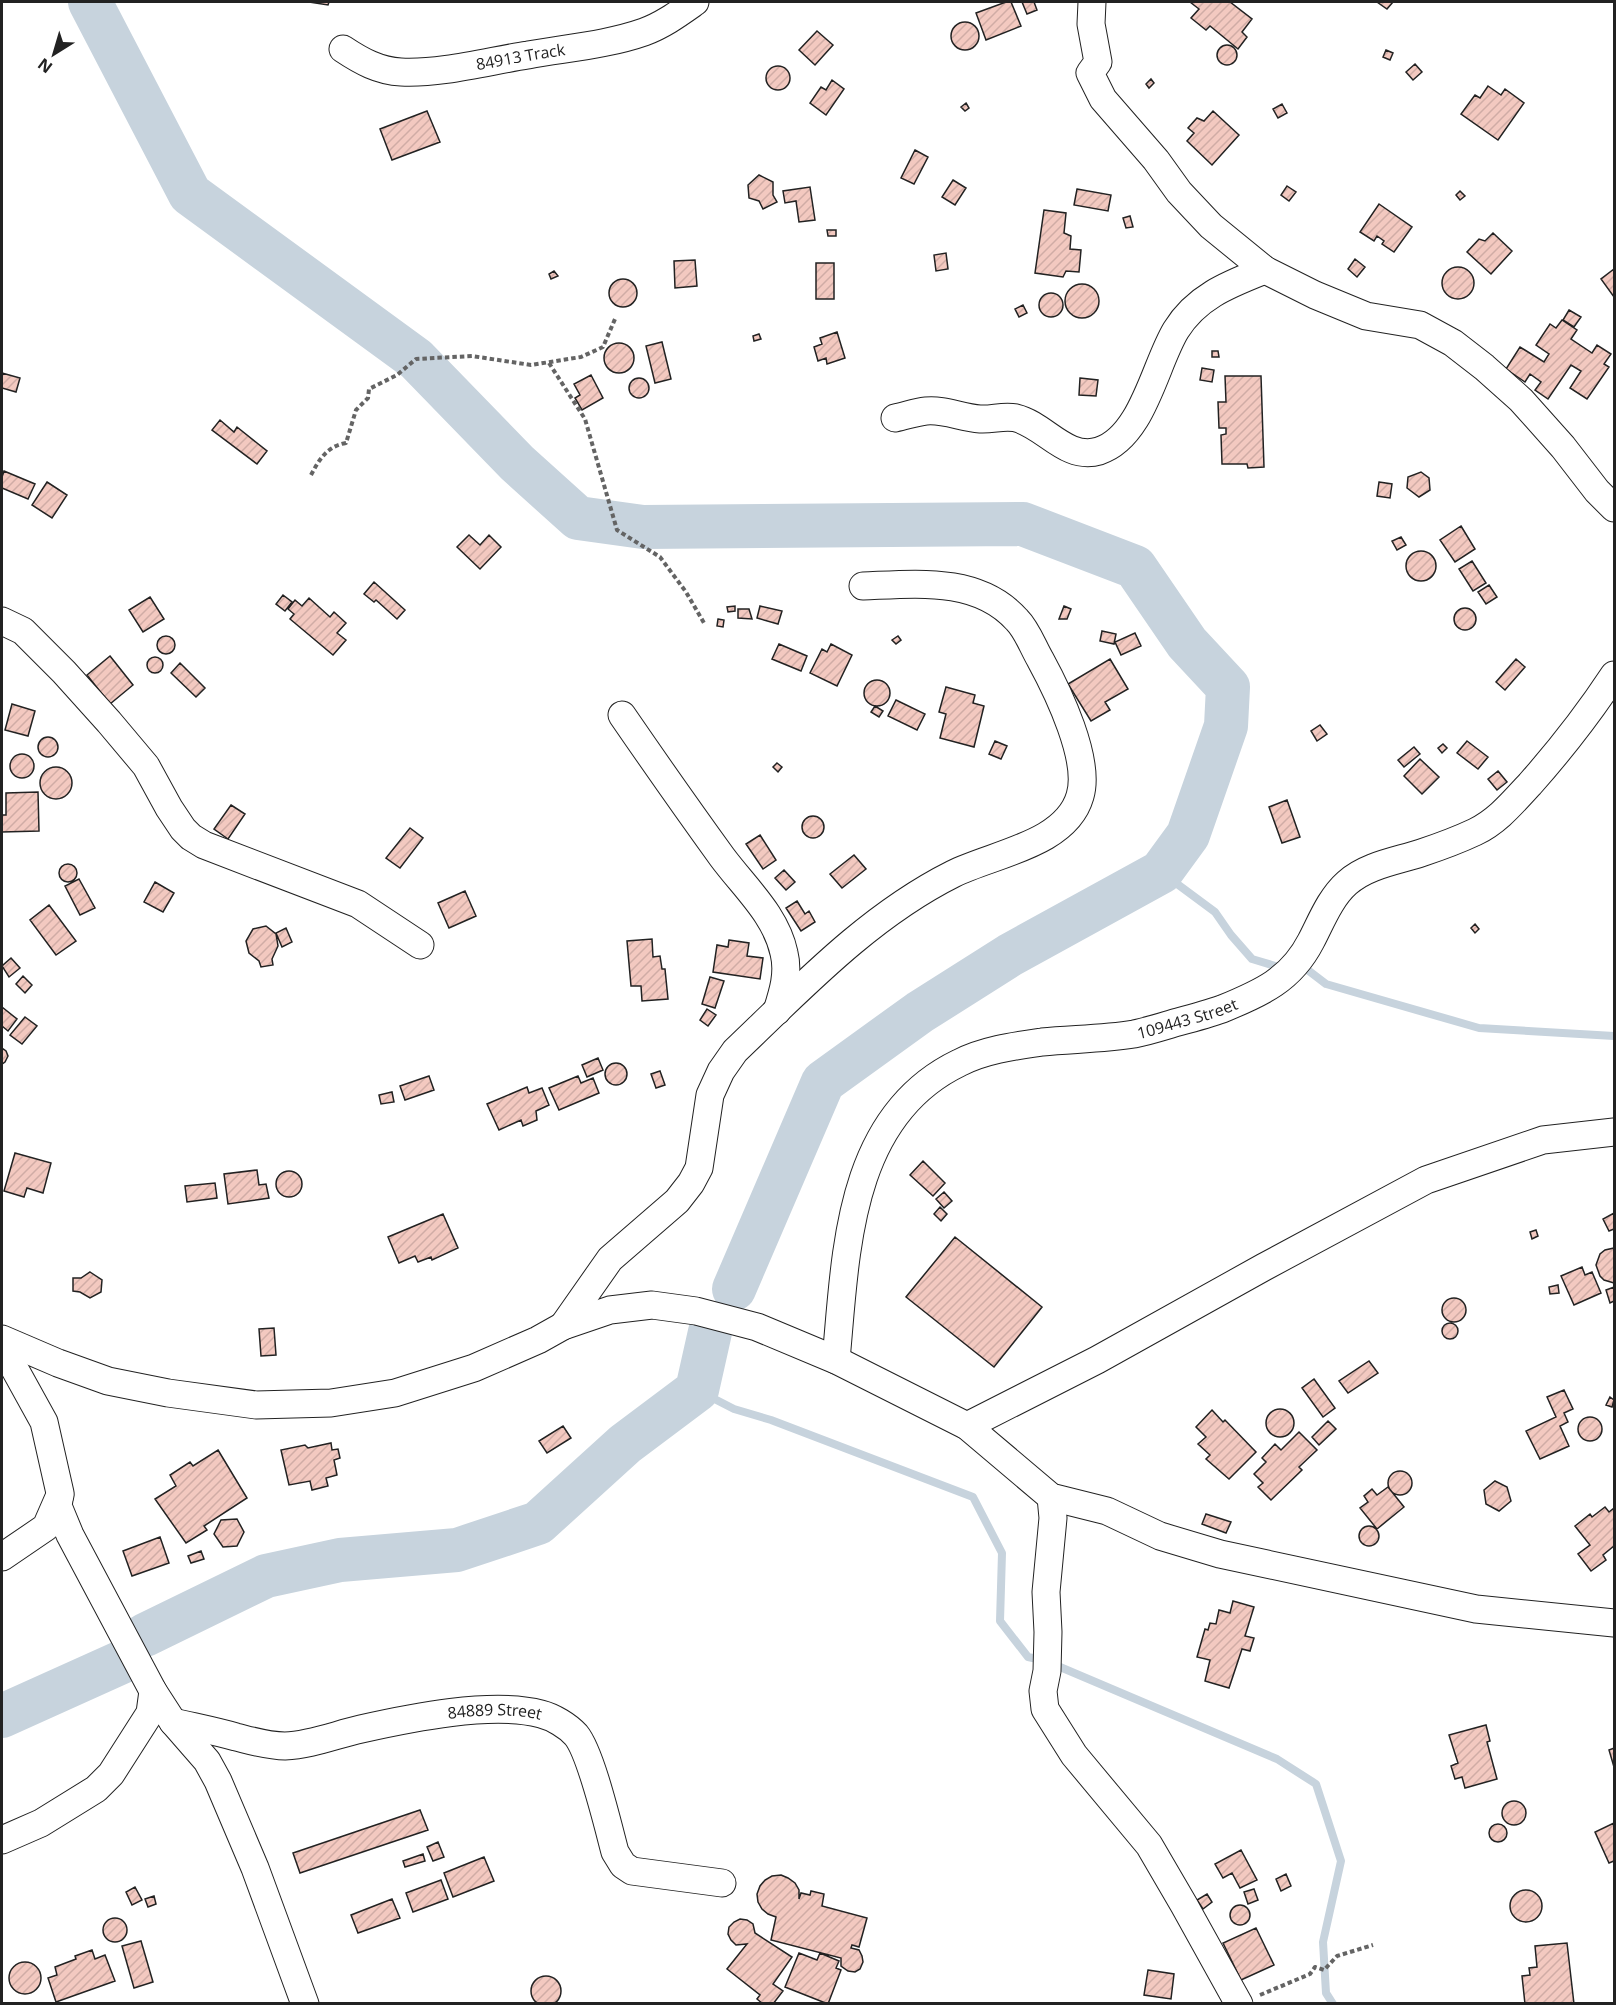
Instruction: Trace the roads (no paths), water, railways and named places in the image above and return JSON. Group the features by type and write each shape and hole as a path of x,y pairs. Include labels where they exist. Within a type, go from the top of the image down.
{"street":[{"name":"84913 Track","path":"343,49 362,62 378,68 402,72 448,69 606,42 644,32 669,21 695,2"},
{"path":"1092,2 1091,24 1098,62 1090,73 1103,99 1156,160 1179,192 1211,226 1265,270 1315,295 1366,316 1420,325 1453,343 1521,400 1614,508"},
{"path":"895,418 927,411 983,420 1018,418 1058,443 1086,453 1100,450 1113,444 1135,417 1152,387 1176,330 1190,312 1208,296 1228,284 1265,270"},
{"path":"563,1326 610,1259 678,1201 691,1183 699,1168 710,1095 721,1071 735,1051 840,952 876,922 915,895 953,874 975,864 1000,857 1050,834 1071,814 1081,795 1081,758 1071,729 1042,664 1018,620 998,604 975,592 957,587 925,584 863,586"},
{"path":"2,621 23,631 109,722 146,766 169,808 191,837 204,845 358,904 420,945"},
{"name":"109443 Street","path":"836,1360 845,1264 862,1178 882,1134 905,1101 958,1063 979,1055 1043,1042 1134,1034 1219,1010 1266,989 1286,976 1297,964 1334,899 1347,882 1375,867 1423,853 1474,832 1499,818 1549,763 1587,716 1614,675"},
{"path":"622,715 738,879 770,916 784,951 786,967 784,990 777,1011"},
{"path":"967,1426 1096,1360 1426,1180 1543,1140 1614,1132"},
{"path":"2,1339 108,1381 168,1393 256,1405 331,1402 395,1393 474,1368 538,1340 563,1326 610,1310 652,1305 696,1311 757,1327 836,1360 967,1426 1051,1497 1107,1511 1160,1536 1220,1554 1476,1609 1614,1623"},
{"path":"2,1346 44,1422 60,1493 58,1506 70,1535 153,1691 173,1722 207,1761 218,1781 255,1868 305,2004"},
{"path":"2,1557 46,1527 60,1493"},
{"path":"1051,1497 1053,1518 1046,1592 1048,1632 1047,1671 1043,1691 1045,1709 1074,1755 1149,1845 1245,2001"},
{"path":"2,1840 41,1823 96,1789 111,1774 150,1713 153,1691"},
{"name":"84889 Street","path":"173,1722 264,1744 284,1746 310,1743 423,1717 494,1709 527,1710 544,1714 576,1736 585,1752 615,1852 623,1865 632,1871 647,1874 679,1876 722,1883"}],"waterway":[{"path":"90,2 190,194 416,359 517,463 578,518 643,527 1023,524 1135,567 1187,643 1228,687 1226,726 1188,835 1161,872 1010,955 920,1012 823,1082 734,1289"},
{"path":"1161,872 1215,912 1252,959 1282,968"},
{"path":"1309,971 1326,984 1479,1028 1614,1036"},
{"path":"145,1635 266,1576 340,1560 457,1550 538,1523 625,1444 697,1390 710,1332"},
{"path":"697,1390 734,1409 771,1420 973,1497 1002,1553 1000,1621 1028,1657 1042,1660"},
{"path":"2,1716 124,1661"},
{"path":"1053,1664 1277,1759 1316,1784 1341,1861 1323,1942 1326,1993 1333,2004"}]}
